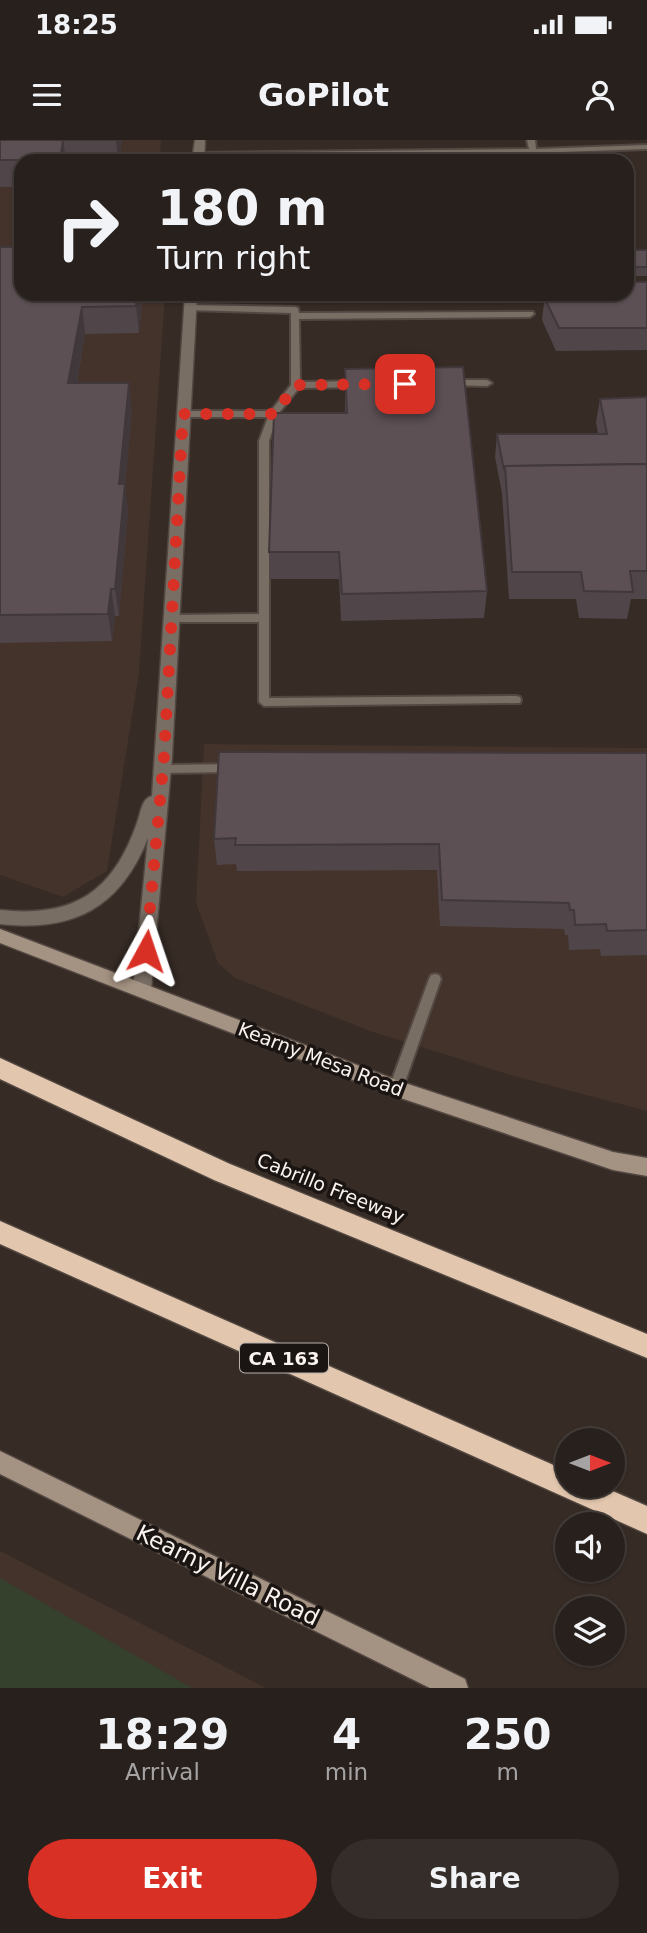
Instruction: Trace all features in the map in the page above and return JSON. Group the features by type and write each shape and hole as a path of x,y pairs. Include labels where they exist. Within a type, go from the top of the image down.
{"highway":[{"name":"Cabrillo Freeway","path":"0,1068 222,1172 647,1346"},
{"name":"CA 163","path":"0,1232 555,1479"},
{"name":"CA 163","path":"597,1498 647,1520"}],"main road":[{"name":"Kearny Mesa Road","path":"0,936 396,1088 613,1161 647,1167"},
{"name":"Kearny Villa Road","path":"0,1462 456,1688"}],"street":[{"path":"142,990 163,769 191,301"},
{"path":"0,917 54,917 88,903 114,884 132,855 148,817 163,769"}],"lane":[{"path":"531,140 533,151"},
{"path":"240,154 271,151 533,151 647,147"},
{"path":"191,301 295,310 296,385 274,414 264,441 264,702 516,700"},
{"path":"295,316 530,314"},
{"path":"433,383 487,383"},
{"path":"296,385 378,384"},
{"path":"183,414 274,414"},
{"path":"171,619 265,618"},
{"path":"163,769 246,768"},
{"path":"396,1088 435,979"}],"shaded area":[{"path":"0,140 161,140 160,154 14,154 14,301 165,301 139,673 107,871 63,897 0,875"},
{"path":"204,744 647,748 647,1111 514,1076 370,1031 235,978 218,963 196,903"},
{"path":"0,1551 266,1688 0,1688"}],"green space":[{"path":"0,1578 192,1688 0,1688"}],"building":[{"path":"0,140 63,140 61,154 14,154 14,160 0,160"},
{"path":"0,247 14,247 14,301 136,301 136,306 82,307 68,383 129,383 119,484 125,484 115,589 111,589 108,614 0,615"},
{"path":"634,250 647,250 647,267 634,267"},
{"path":"634,282 647,282 647,328 559,328 546,301 634,301"},
{"path":"463,367 487,591 342,594 339,552 269,552 274,413 347,413 345,369"},
{"path":"647,397 647,464 505,466 504,470 497,434 607,434 600,399"},
{"path":"647,464 647,571 630,571 633,592 584,591 581,572 512,572 505,466"},
{"path":"219,752 647,753 647,930 607,931 606,924 575,925 574,910 570,910 569,903 442,900 439,844 235,845 236,838 214,839"}],"route":[{"path":"146,951 164,757 183,414 274,414 296,385 405,384"}]}
